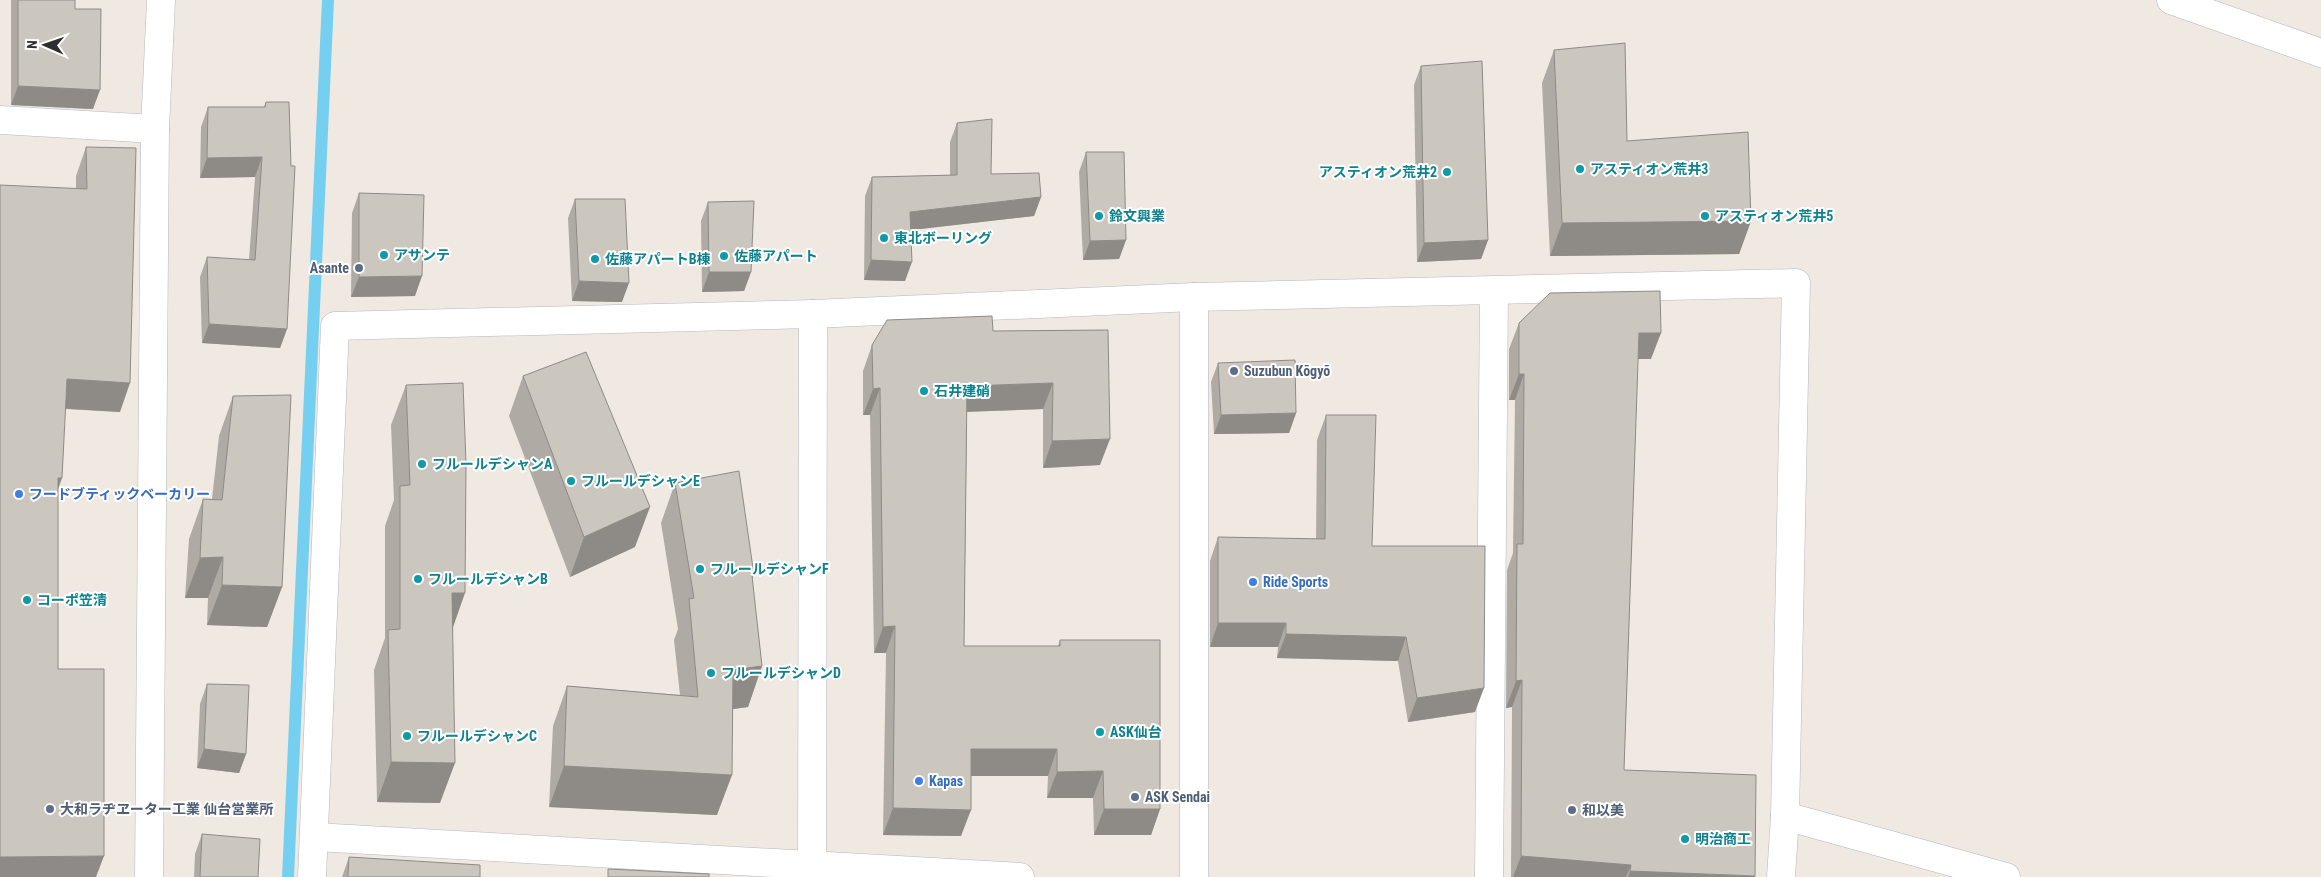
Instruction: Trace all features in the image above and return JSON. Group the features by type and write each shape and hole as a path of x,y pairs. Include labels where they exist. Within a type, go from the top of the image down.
{"street":[{"path":"149,877 155,129 161,0"},
{"path":"2171,0 2321,53"},
{"path":"0,120 155,129"},
{"path":"312,877 334,326 813,314 1194,297 1796,283 1785,816 1781,877"},
{"path":"1489,877 1494,291"},
{"path":"1194,297 1194,877"},
{"path":"812,872 813,314"},
{"path":"1785,816 2006,877"},
{"path":"315,837 812,872 1020,877"}],"building":[{"path":"18,0 75,0 75,9 101,9 100,90 18,86"},
{"path":"1625,43 1627,141 1748,132 1751,221 1562,223 1554,50"},
{"name":"アスティオン荒井2","path":"1482,61 1488,240 1424,243 1421,66"},
{"path":"266,102 289,102 291,166 295,166 287,329 209,324 207,257 255,260 262,157 207,158 208,107 265,107"},
{"path":"992,119 991,174 1039,173 1041,197 910,212 912,262 871,260 872,177 957,175 957,123"},
{"path":"86,147 136,148 130,383 67,379 62,478 58,478 58,669 104,669 104,856 0,857 0,185 87,189"},
{"name":"鈴文興業","path":"1086,152 1124,152 1126,240 1090,241"},
{"name":"アサンテ","path":"359,193 424,195 422,276 359,277"},
{"name":"佐藤アパートB棟","path":"575,199 625,199 629,283 579,281"},
{"name":"佐藤アパート","path":"754,201 751,272 709,272 708,202"},
{"path":"1660,291 1661,333 1639,333 1624,770 1756,775 1755,876 1630,871 1631,865 1521,856 1522,680 1516,681 1517,544 1523,544 1524,374 1519,374 1519,323 1550,293"},
{"path":"992,316 993,331 1108,330 1110,439 1052,441 1053,383 967,386 964,646 1060,646 1060,640 1160,640 1160,809 1104,809 1103,771 1057,772 1057,749 971,749 971,810 893,808 895,626 883,627 880,388 873,389 872,345 887,320"},
{"path":"586,352 650,507 584,537 523,376"},
{"path":"1295,360 1296,413 1221,415 1218,363"},
{"path":"463,383 466,464 465,593 452,593 455,763 391,762 388,630 400,629 400,486 410,485 406,385"},
{"path":"291,395 282,587 222,585 223,557 200,558 203,499 222,500 233,396"},
{"path":"1326,415 1376,415 1372,546 1485,546 1484,688 1417,698 1406,637 1286,634 1286,623 1218,623 1218,537 1325,539"},
{"path":"739,471 754,575 752,576 762,666 733,670 732,775 564,766 567,686 698,697 689,599 694,598 675,483"},
{"path":"207,684 249,685 246,754 204,749"},
{"path":"202,834 260,839 258,877 200,877"},
{"path":"349,857 480,865 480,877 348,877"},
{"path":"608,869 709,874 709,877 608,877"}],"waterway":[{"path":"288,877 328,0"}],"place":[{"name":"アスティオン荒井3","path":"1580,169"},
{"name":"アスティオン荒井2","path":"1447,172"},
{"name":"鈴文興業","path":"1099,216"},
{"name":"アスティオン荒井5","path":"1705,216"},
{"name":"東北ボーリング","path":"884,238"},
{"name":"アサンテ","path":"384,255"},
{"name":"佐藤アパート","path":"724,256"},
{"name":"佐藤アパートB棟","path":"595,259"},
{"name":"Asante","path":"359,268"},
{"name":"Suzubun Kōgyō","path":"1234,371"},
{"name":"石井建硝","path":"924,391"},
{"name":"フルールデシャンA","path":"422,464"},
{"name":"フルールデシャンE","path":"571,481"},
{"name":"フードブティックベーカリー","path":"19,494"},
{"name":"フルールデシャンF","path":"700,569"},
{"name":"フルールデシャンB","path":"418,579"},
{"name":"Ride Sports","path":"1253,582"},
{"name":"コーポ笠清","path":"27,600"},
{"name":"フルールデシャンD","path":"711,673"},
{"name":"ASK仙台","path":"1100,732"},
{"name":"フルールデシャンC","path":"407,736"},
{"name":"Kapas","path":"919,781"},
{"name":"ASK Sendai","path":"1135,797"},
{"name":"大和ラヂヱーター工業 仙台営業所","path":"50,809"},
{"name":"和以美","path":"1572,810"},
{"name":"明治商工","path":"1685,839"}]}
